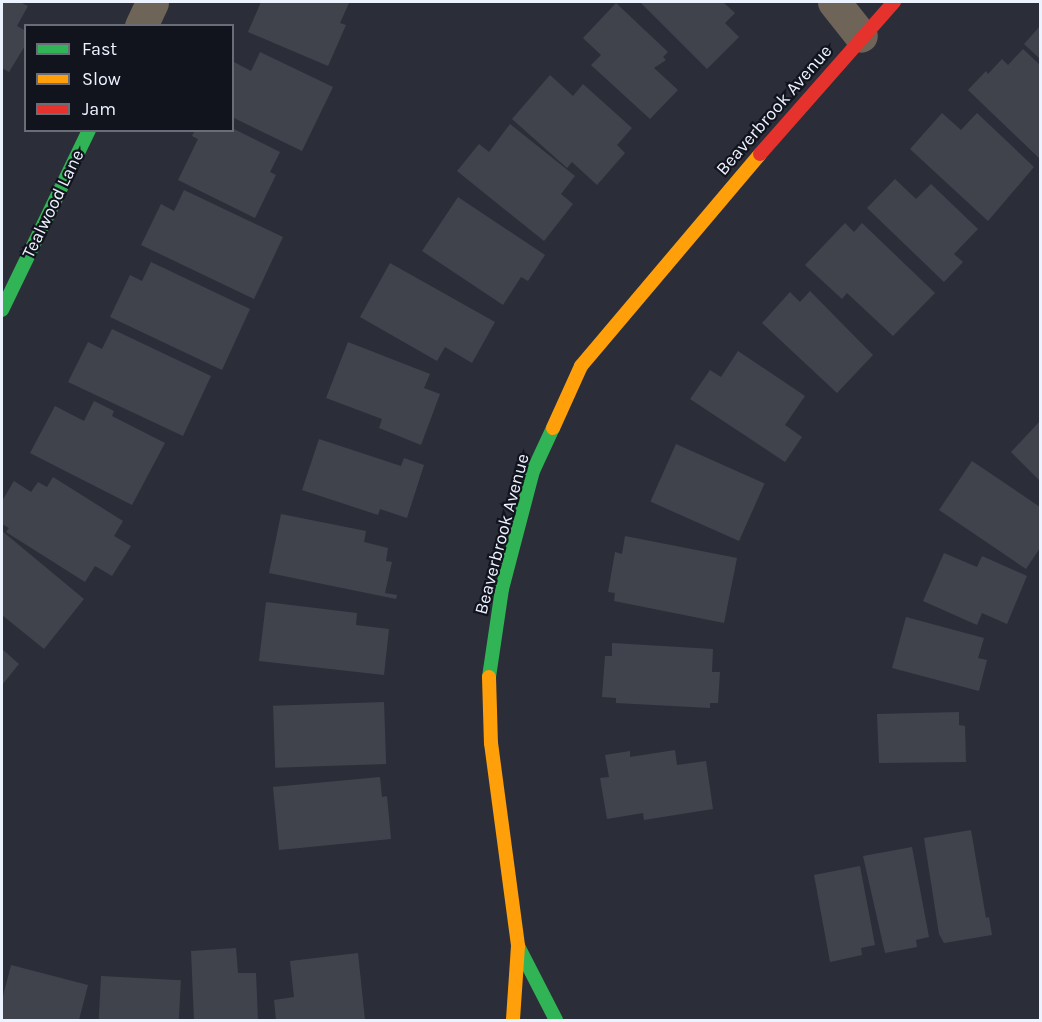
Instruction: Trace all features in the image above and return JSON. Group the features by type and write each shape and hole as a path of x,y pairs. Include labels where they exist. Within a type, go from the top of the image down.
{"street":[{"path":"142,24 152,2"},
{"path":"834,2 861,36"},
{"name":"Beaverbrook Avenue","path":"513,1020 518,946 491,742 489,667 502,589 533,471 581,366 861,36 894,2"},
{"name":"Tealwood Lane","path":"2,310 88,132"},
{"name":"Beaverbrook Avenue","path":"518,946 556,1020"}],"building":[{"path":"2,2 20,2 28,6 17,26 24,30 24,47 9,72 2,68"},
{"path":"261,2 349,3 340,23 346,25 328,66 248,32"},
{"path":"640,2 723,2 735,13 725,23 739,37 707,69"},
{"path":"616,3 668,52 663,57 666,60 654,68 678,90 650,119 591,65 601,55 583,38"},
{"path":"1040,26 1040,59 1024,44"},
{"path":"1023,49 1040,65 1040,159 968,90 986,71 988,74 1002,59 1008,65"},
{"path":"260,52 333,87 302,151 234,118 234,62 251,71"},
{"path":"550,75 573,96 583,84 632,128 617,145 625,153 597,185 572,162 567,168 512,119"},
{"path":"942,113 961,130 977,113 1034,167 988,221 910,149"},
{"path":"510,124 575,176 561,194 573,204 544,241 457,171 479,144 489,152"},
{"path":"234,129 280,152 270,172 276,175 255,218 178,180 198,139 192,136 194,132 234,132"},
{"path":"895,179 916,199 931,184 978,229 954,254 963,262 944,282 867,208"},
{"path":"184,190 283,237 254,299 141,245 161,204 174,211"},
{"path":"458,197 545,255 528,281 521,277 503,305 422,251"},
{"path":"845,223 854,232 862,223 935,293 893,336 847,293 842,299 805,265"},
{"path":"151,262 250,309 222,370 110,317 130,275 142,281"},
{"path":"390,263 495,322 472,363 445,347 437,361 360,317"},
{"path":"810,291 873,355 837,393 762,323 790,292 800,302"},
{"path":"112,329 211,376 183,436 68,382 88,342 102,349"},
{"path":"348,342 430,374 424,388 440,394 421,445 379,428 382,419 326,398"},
{"path":"738,351 805,396 785,425 802,437 785,462 690,399 710,370 721,377"},
{"path":"94,401 114,411 112,416 165,443 132,505 30,453 55,406 84,421"},
{"path":"1040,421 1040,481 1011,452"},
{"path":"319,439 401,466 404,458 424,465 407,518 380,509 378,515 302,490"},
{"path":"676,444 765,483 739,541 650,502"},
{"path":"972,461 1040,507 1040,548 1026,569 939,510"},
{"path":"53,477 123,521 114,536 131,546 112,576 95,566 85,582 6,532 9,528 2,524 2,501 14,481 31,492 38,482 47,487"},
{"path":"281,514 366,531 364,542 388,548 386,561 392,562 385,593 397,595 396,599 269,573"},
{"path":"2,531 84,599 44,649 2,615"},
{"path":"625,536 737,558 724,623 614,601 615,593 608,592 615,552 622,554"},
{"path":"944,553 977,567 982,556 1027,576 1007,624 982,613 977,625 923,601"},
{"path":"266,602 357,613 356,625 389,629 384,675 259,661"},
{"path":"906,617 984,638 978,658 987,660 979,691 892,668"},
{"path":"612,643 713,649 712,672 720,672 718,703 710,703 710,708 616,703 616,698 602,697 605,656 612,656"},
{"path":"2,649 19,664 2,685"},
{"path":"384,702 386,764 275,768 273,706"},
{"path":"959,712 959,725 965,726 966,762 879,763 877,714"},
{"path":"675,750 677,765 706,761 713,809 644,820 643,813 607,819 600,778 609,777 605,755 630,751 630,757"},
{"path":"380,777 382,797 387,796 391,839 279,850 273,787"},
{"path":"971,830 986,918 989,917 992,935 944,943 939,934 924,838"},
{"path":"912,847 929,937 916,940 917,947 885,953 863,856"},
{"path":"860,866 875,945 861,948 862,955 830,962 814,875"},
{"path":"236,948 238,973 256,973 258,1020 194,1020 191,951"},
{"path":"358,953 365,1020 276,1020 274,1000 294,997 290,961"},
{"path":"11,965 88,985 79,1020 2,1020 2,1000"},
{"path":"101,976 181,980 179,1020 99,1020"}],"traffic: fast":[{"path":"2,310 88,132"},
{"path":"489,677 502,589 533,471 553,428"},
{"path":"519,948 556,1020"}],"traffic: slow":[{"path":"553,428 581,366 760,154"},
{"path":"489,677 491,743 518,946 513,1020"}],"traffic: jam":[{"path":"760,154 894,2"}]}
